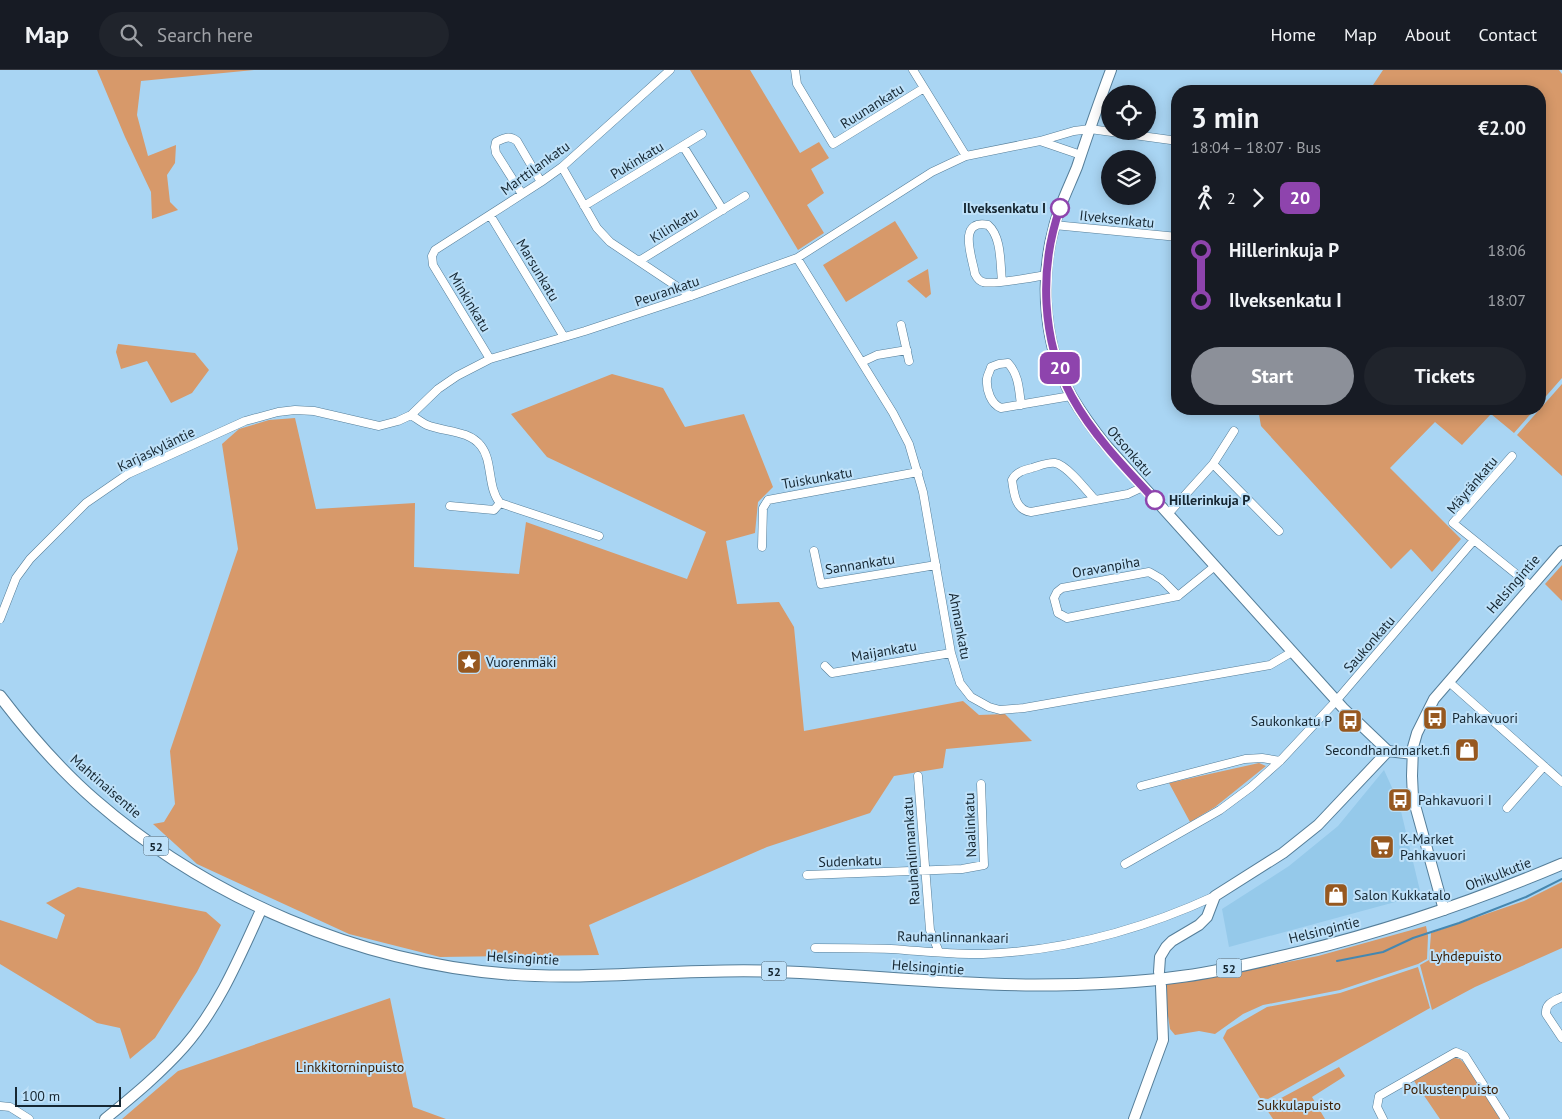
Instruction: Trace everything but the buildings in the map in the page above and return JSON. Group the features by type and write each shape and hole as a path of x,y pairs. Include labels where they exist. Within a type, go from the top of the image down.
{"main road":[{"name":"Mahtinaisentie","path":"0,696 27,730 62,768 129,828 197,873 262,908"},
{"name":"Ohikulkutie","path":"1444,910 1508,887 1562,864"},
{"name":"Helsingintie","path":"262,908 312,929 387,953 429,963 484,972 566,976 765,971 970,984 1039,985 1187,976 1256,963 1352,939 1444,910"}],"street":[{"name":"Marttilankatu","path":"432,256 435,250 562,167 670,70"},
{"name":"Ruunankatu","path":"795,70 797,84 832,144 924,88"},
{"path":"913,70 966,156"},
{"name":"Otsonkatu","path":"1111,70 1054,225 1046,275 1048,314 1052,340 1059,366 1071,396 1093,429 1143,487 1336,701 1388,751"},
{"name":"Peurankatu","path":"295,410 314,412 379,426 398,421 411,415 438,389 457,376 490,359 691,296 796,258 932,172 966,156 1090,130 1171,139"},
{"name":"Pukinkatu","path":"584,206 702,134"},
{"path":"522,194 496,153 496,142 506,137 517,140 541,182"},
{"path":"1040,141 1081,155"},
{"path":"683,146 723,210"},
{"path":"562,167 597,228 610,242 691,296"},
{"name":"Kilinkatu","path":"640,261 745,196"},
{"name":"Marsunkatu","path":"490,215 564,337"},
{"path":"1002,281 997,238 988,225 976,225 970,229 968,236 978,279 986,283 1002,281 1046,275"},
{"name":"Ilveksenkatu","path":"1054,225 1171,236"},
{"name":"Minkinkatu","path":"432,256 433,265 490,359"},
{"name":"Ahmankatu","path":"796,258 862,362 904,433 918,472 951,653 960,683 967,693 989,707 1011,710 1270,665 1292,652"},
{"path":"901,325 909,361"},
{"path":"862,362 877,356 906,350"},
{"path":"1021,405 1017,376 1014,369 1008,364 999,364 991,367 987,379 991,401 995,406 1001,408 1021,405 1071,396"},
{"name":"Karjaskyläntie","path":"0,619 16,578 30,559 86,503 128,474 245,421 278,412 295,410"},
{"path":"411,415 427,425 465,436 481,446 485,454 494,494 500,503 599,536"},
{"path":"1168,514 1213,464 1234,431"},
{"name":"Mäyränkatu","path":"1512,456 1453,523 1532,586"},
{"path":"1095,500 1058,464 1051,463 1022,470 1012,480 1016,502 1028,512 1095,500 1128,494 1143,487"},
{"path":"1213,464 1279,531"},
{"name":"Tuiskunkatu","path":"762,547 762,508 768,500 918,472"},
{"path":"450,506 494,510 500,503"},
{"name":"Saukonkatu","path":"1125,864 1220,810 1251,787 1280,761 1336,701 1474,540"},
{"name":"Sannankatu","path":"814,551 821,584 936,565"},
{"name":"Helsingintie","path":"1444,910 1413,798 1413,747 1421,722 1434,699 1562,551"},
{"name":"Oravanpiha","path":"1178,596 1161,579 1149,572 1062,588 1054,598 1058,613 1067,618 1178,596 1215,566"},
{"name":"Maijankatu","path":"825,666 832,673 951,653"},
{"path":"1449,682 1562,782"},
{"path":"1388,751 1413,754"},
{"name":"Rauhanlinnankaari","path":"815,948 877,948 981,954 1022,952 1062,947 1120,933 1160,919 1214,896 1283,853 1318,825 1388,751"},
{"path":"1141,786 1245,759 1262,758 1280,761"},
{"path":"1508,808 1544,766"},
{"name":"Rauhanlinnankatu","path":"918,776 930,930 939,952"},
{"name":"Naalinkatu","path":"924,870 962,869 984,865 980,784"},
{"name":"Sudenkatu","path":"807,875 924,870"},
{"path":"1159,972 1160,957 1166,947 1172,941 1199,925 1207,917 1214,896"},
{"path":"105,1119 157,1074 185,1046 222,992 262,908"},
{"path":"1134,1119 1163,1040 1161,986"},
{"path":"1562,997 1546,1006 1546,1010 1562,1038"},
{"path":"1382,1119 1377,1107 1379,1096 1456,1052 1465,1056 1505,1119"},
{"path":"0,1106 10,1107 29,1119"}],"shaded area":[{"path":"1384,770 1399,803 1421,895 1229,947 1222,909 1289,866 1338,826"}],"green space":[{"path":"97,70 254,70 141,81 137,115 148,156 176,145 175,163 167,175 170,202 178,210 152,219 151,192 125,137"},
{"path":"690,70 750,70 800,153 819,142 829,158 811,169 824,193 807,205 824,233 798,250"},
{"path":"1383,70 1559,70 1562,74 1562,378 1546,396 1546,85 1373,85"},
{"path":"895,221 918,258 846,302 823,265"},
{"path":"928,269 931,294 926,298 907,281"},
{"path":"118,344 195,353 209,370 192,393 171,403 147,361 121,369 116,352"},
{"path":"612,374 663,388 685,427 744,414 773,487 758,502 755,533 726,541 737,604 779,602 794,627 804,731 963,701 979,715 1005,714 1032,741 946,749 943,768 894,776 870,813 767,847 589,925 599,955 440,957 349,934 197,864 153,824 164,822 175,804 170,751 238,549 222,444 239,429 269,420 295,418 316,509 415,503 414,567 519,574 526,522 687,579 706,532 547,457 511,414"},
{"path":"1562,384 1562,476 1517,435 1535,415 1546,415 1546,402"},
{"path":"1259,415 1490,415 1462,445 1435,422 1390,468 1461,539 1432,572 1411,549 1391,569 1261,426"},
{"path":"1492,415 1530,415 1514,433"},
{"path":"1562,565 1562,601 1545,584"},
{"path":"1259,763 1266,766 1215,807 1190,822 1169,783"},
{"name":"Lyhdepuisto","path":"1562,882 1562,948 1475,987 1432,1010 1420,965 1429,960 1431,933 1524,901"},
{"path":"78,887 206,912 221,925 197,972 155,1038 130,1059 120,1028 97,1023 0,964 0,920 57,939 65,915 46,903"},
{"path":"1426,926 1428,936 1427,959 1418,964 1340,990 1263,1005 1243,1014 1215,1034 1199,1031 1175,1035 1170,1029 1163,984 1228,974 1318,956"},
{"path":"1418,967 1430,1008 1268,1099 1260,1098 1223,1038 1227,1030 1267,1007 1340,993"},
{"name":"Linkkitorninpuisto","path":"390,998 413,1107 446,1119 122,1119 178,1071"},
{"name":"Polkustenpuisto","path":"1455,1058 1460,1059 1468,1067 1500,1119 1440,1119 1412,1078"},
{"name":"Sukkulapuisto","path":"1339,1067 1345,1076 1312,1097 1325,1119 1273,1119 1267,1110 1268,1105"}],"waterway":[{"path":"1337,961 1383,952 1413,938 1459,923 1526,897 1562,879"}],"bus line":[{"name":"20","path":"1060,208 1051,237 1046,275 1048,314 1059,366 1071,396 1093,429 1155,500"}],"place":[{"name":"Ilveksenkatu I","path":"1060,208"},
{"name":"Hillerinkuja P","path":"1155,500"},
{"name":"Vuorenmäki","path":"469,662"},
{"name":"Pahkavuori","path":"1435,718"},
{"name":"Saukonkatu P","path":"1350,721"},
{"name":"Secondhandmarket.fi","path":"1467,750"},
{"name":"Pahkavuori I","path":"1400,800"},
{"name":"K-Market Pahkavuori","path":"1382,847"},
{"name":"Salon Kukkatalo","path":"1336,895"}]}
